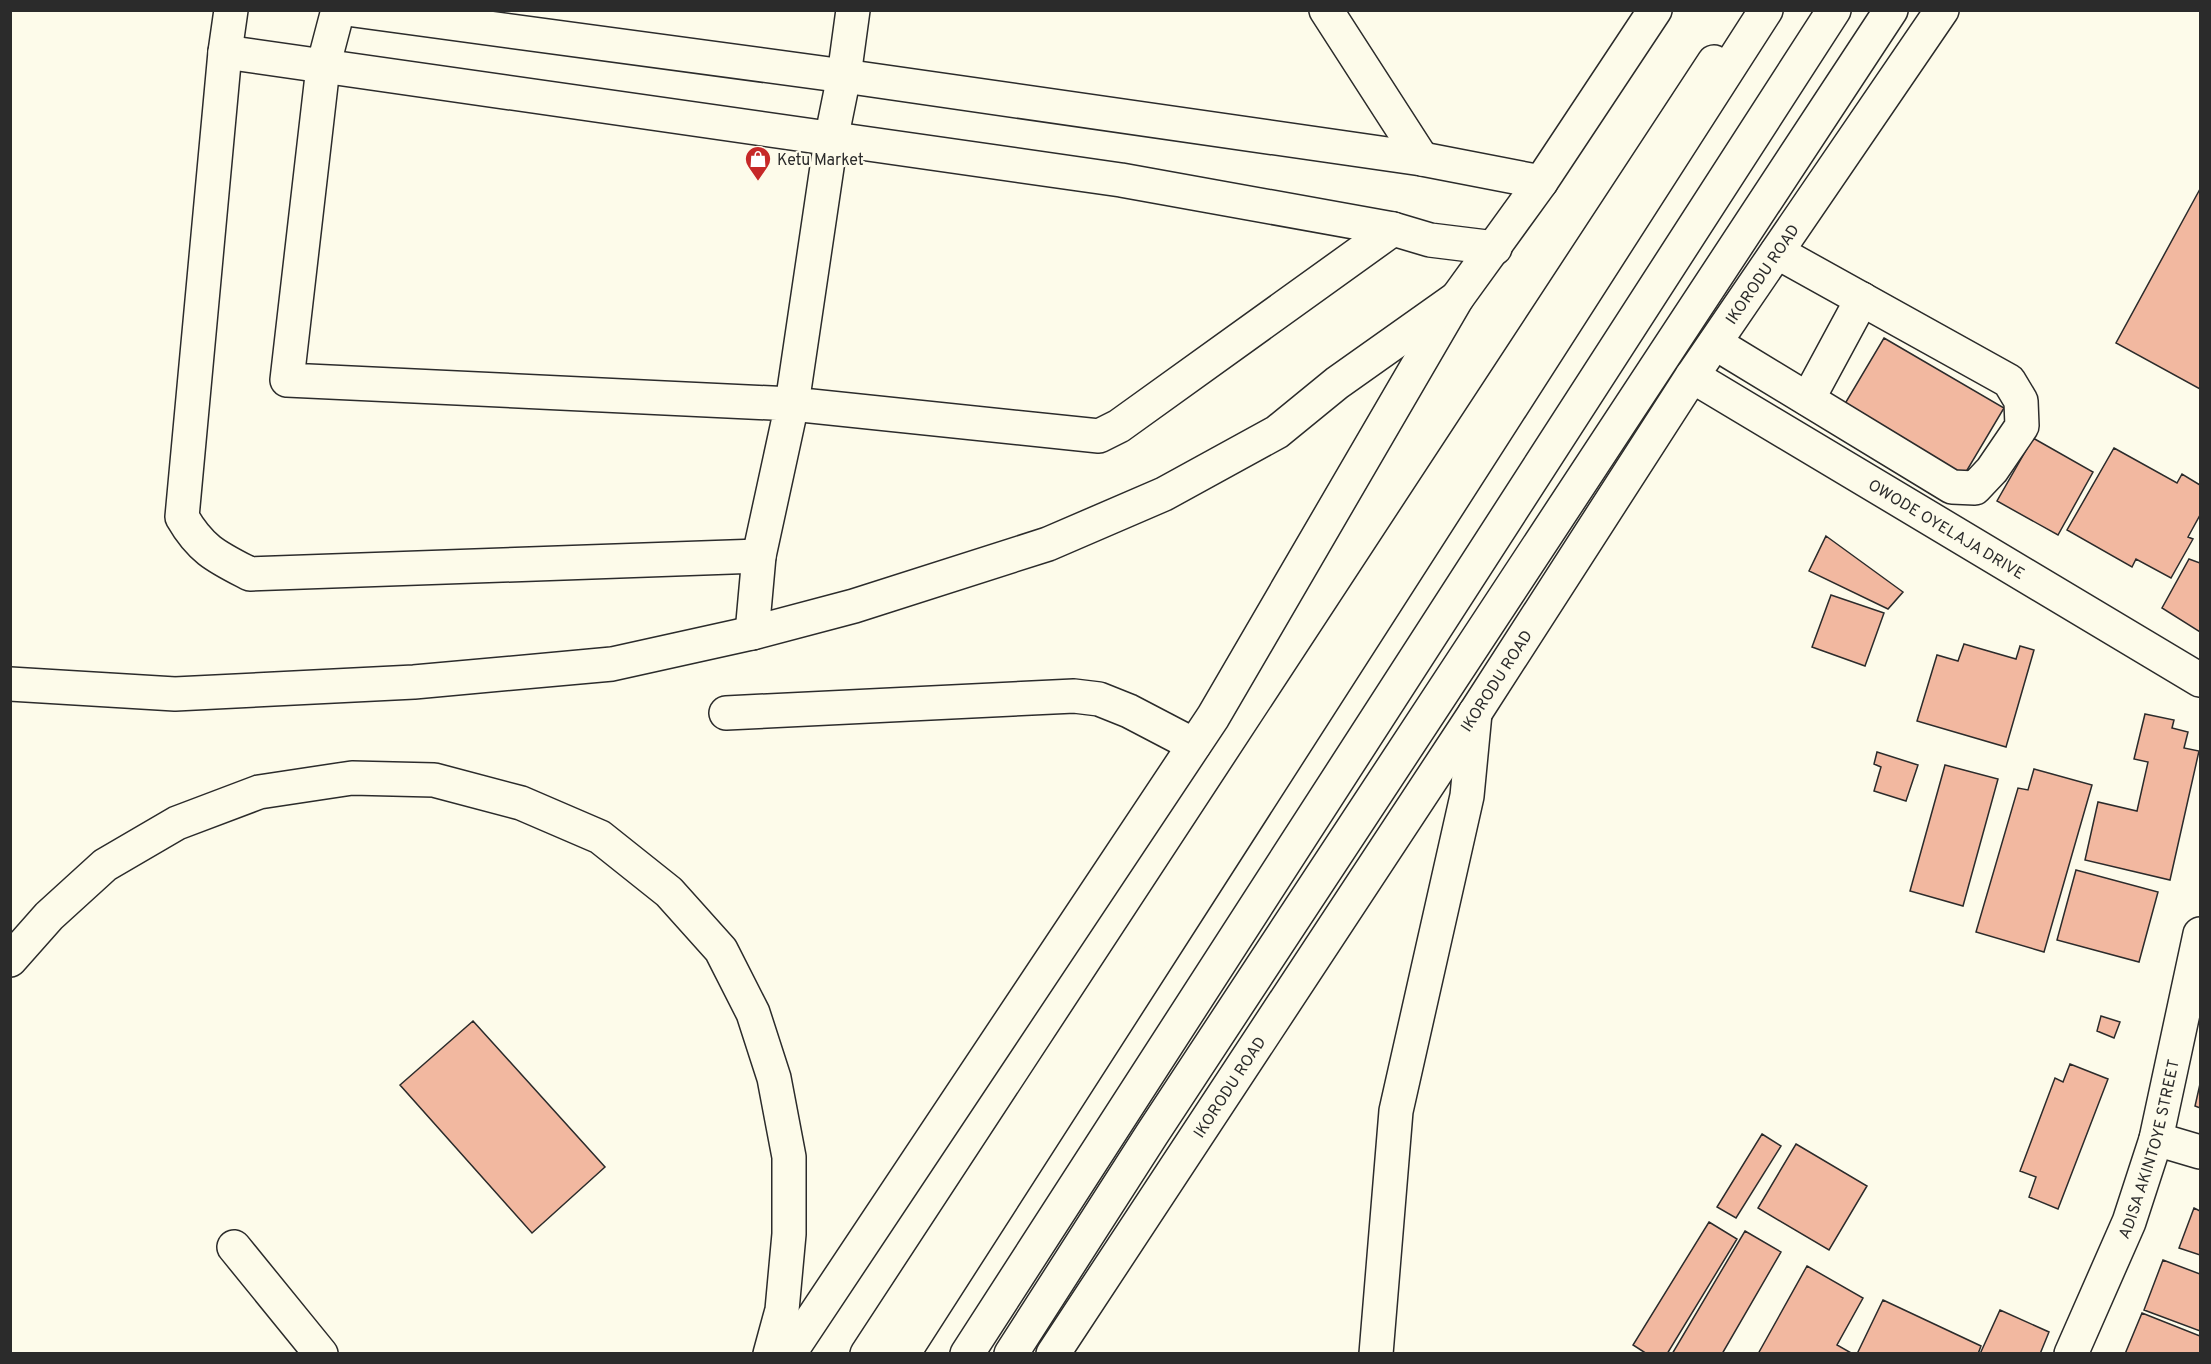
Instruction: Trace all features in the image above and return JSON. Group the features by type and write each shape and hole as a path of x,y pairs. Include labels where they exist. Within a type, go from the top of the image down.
{"main road":[{"path":"231,10 225,52 182,517 194,537 216,556 250,574 759,556"},
{"path":"338,10 323,67 287,380 792,404 1099,436 1119,426 1393,230"},
{"path":"354,10 844,76 1422,159 1541,182"},
{"path":"752,633 759,556 792,404 831,140 844,76 853,10"},
{"path":"1326,10 1422,159"},
{"path":"789,1353 1213,717 1457,298 1541,182 1655,10"},
{"path":"867,1353 1748,10"},
{"path":"903,1353 1766,10"},
{"path":"967,1353 1834,10"},
{"path":"1011,1353 1178,1094 1891,10"},
{"name":"IKORODU ROAD","path":"1053,1353 1474,713 1692,376 1942,10"},
{"path":"225,52 1121,180 1393,230 1430,240 1495,248"},
{"path":"1715,343 1952,487 1975,488 1992,470 2022,426 2021,401 2009,381 1777,252"},
{"path":"10,684 175,694 414,682 612,664 752,633 854,606 1048,544 1164,494 1277,432 1337,383 1457,298"},
{"path":"1808,399 1862,299"},
{"name":"OWODE OYELAJA DRIVE","path":"1692,376 2200,680"},
{"path":"726,713 1074,696 1099,699 1129,711 1194,745"},
{"path":"1377,1353 1396,1111 1467,796 1474,713"},
{"path":"10,960 49,916 105,865 177,823 259,792 352,778 434,780 521,803 600,837 669,892 721,950 753,1012 774,1078 789,1156 789,1234 782,1310 770,1353"},
{"name":"ADISA AKINTOYE STREET","path":"2071,1353 2129,1222 2156,1139 2200,933"},
{"path":"2156,1139 2200,1152"},
{"path":"234,1248 321,1353"}],"building":[{"path":"2200,189 2200,389 2116,343"},
{"path":"1884,338 2004,408 1963,477 1843,407"},
{"path":"2033,438 2093,472 2058,535 1997,501"},
{"path":"2114,448 2177,483 2182,474 2200,485 2200,515 2188,537 2193,539 2171,578 2136,559 2132,567 2067,530"},
{"path":"1826,536 1903,592 1888,609 1809,571"},
{"path":"2189,559 2200,563 2200,632 2162,608"},
{"path":"1831,595 1884,613 1865,666 1812,647"},
{"path":"1964,644 2016,659 2020,646 2034,650 2006,747 1917,721 1937,655 1958,661"},
{"path":"2145,714 2174,720 2172,728 2188,732 2184,748 2199,751 2170,880 2085,860 2098,802 2137,811 2148,762 2134,759"},
{"path":"1877,752 1918,765 1906,801 1874,791 1881,767 1874,764"},
{"path":"1945,765 1998,779 1963,906 1910,891"},
{"path":"2034,769 2092,785 2044,952 1976,932 2018,788 2028,790"},
{"path":"2076,870 2158,892 2139,962 2057,940"},
{"path":"2101,1016 2120,1022 2114,1038 2097,1031"},
{"path":"473,1021 605,1167 532,1233 400,1085"},
{"path":"2070,1064 2108,1079 2058,1209 2029,1197 2036,1177 2020,1171 2055,1078 2063,1082"},
{"path":"2200,1084 2200,1108 2195,1106"},
{"path":"1762,1134 1781,1146 1736,1218 1717,1207"},
{"path":"1796,1144 1867,1186 1829,1250 1758,1208"},
{"path":"2194,1208 2200,1211 2200,1255 2179,1248"},
{"path":"1709,1222 1737,1239 1667,1354 1647,1354 1633,1345"},
{"path":"1745,1231 1781,1252 1722,1354 1672,1354"},
{"path":"2163,1260 2200,1274 2200,1331 2144,1310"},
{"path":"1807,1266 1863,1298 1837,1345 1853,1354 1758,1354"},
{"path":"1883,1300 1981,1346 1978,1354 1857,1354"},
{"path":"2000,1310 2049,1332 2040,1354 1980,1354"},
{"path":"2142,1313 2200,1336 2200,1354 2125,1354"}],"place":[{"name":"Ketu Market","path":"758,182"}]}
